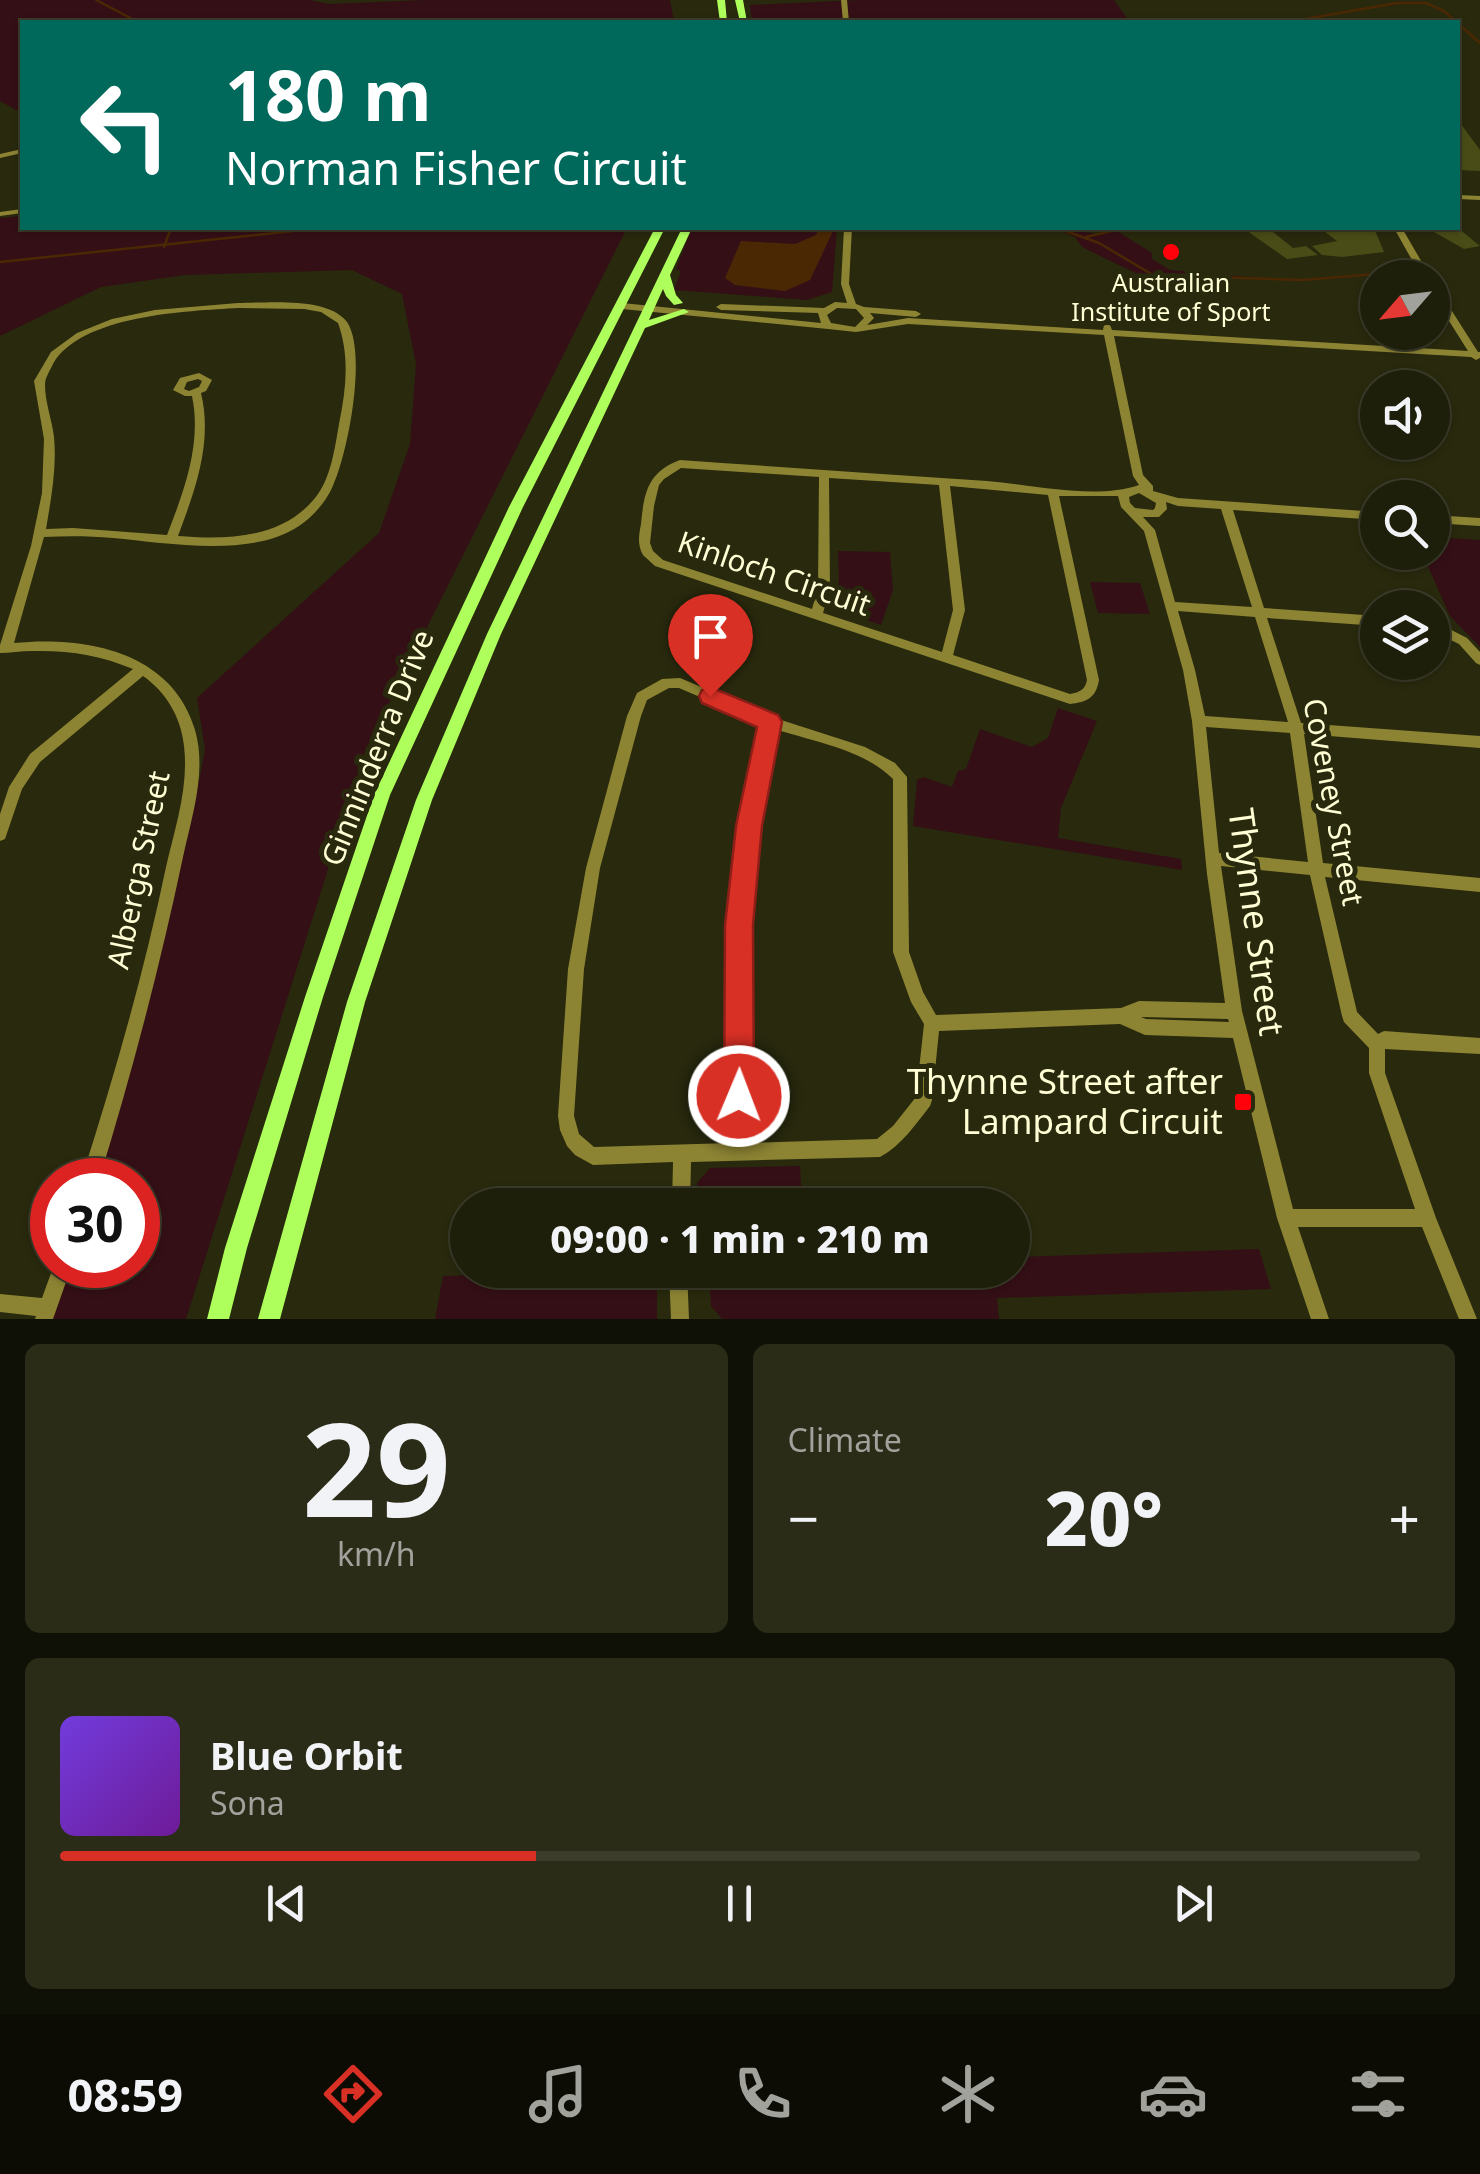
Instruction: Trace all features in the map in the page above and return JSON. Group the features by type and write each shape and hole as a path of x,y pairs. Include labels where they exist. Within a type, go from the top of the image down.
{"main road":[{"name":"Ginninderra Drive","path":"218,1319 236,1248 314,997 382,795 500,541 659,230"},
{"name":"Ginninderra Drive","path":"269,1319 356,1002 424,800 494,634 685,230"},
{"path":"638,326 681,308 671,296 664,274"}],"street":[{"path":"848,230 845,284 852,304"},
{"path":"1399,230 1417,260"},
{"path":"681,308 824,311 835,304 845,284"},
{"path":"624,302 858,329 908,321 1106,330"},
{"path":"835,304 852,304 864,310 1106,330 1477,354"},
{"path":"3,649 40,533 49,456 39,381 52,357 72,340 118,320 173,312 297,306 334,315 345,330 348,394 338,449 318,502 289,526 259,538 227,542 89,529 40,533"},
{"path":"858,329 868,320 864,310"},
{"path":"824,311 822,318 829,326"},
{"path":"1450,313 1477,354"},
{"path":"1106,330 1131,495"},
{"path":"172,538 196,454 200,417 196,392"},
{"name":"Kinloch Circuit","path":"1053,491 1093,680 1084,697 1070,699 659,563 644,544 654,479 661,470 680,464 1131,495"},
{"path":"816,615 824,588 824,474"},
{"path":"944,482 958,610 946,658"},
{"path":"1131,495 1156,502 1360,515"},
{"path":"1131,495 1156,502"},
{"name":"Thynne Street","path":"1131,495 1148,530 1172,606 1200,720 1213,859 1234,1011 1286,1218 1320,1319"},
{"path":"1148,530 1156,502"},
{"name":"Coveney Street","path":"1226,506 1296,728 1316,869 1350,1016 1377,1045"},
{"path":"1450,520 1480,522"},
{"path":"1172,606 1360,620"},
{"path":"1450,635 1463,642 1480,660"},
{"name":"Alberga Street","path":"3,649 74,646 118,656 142,668 170,694 183,715 190,740 192,768 151,968 96,1158"},
{"path":"0,834 16,787 35,758 142,668"},
{"path":"666,683 680,684 892,766 900,777 901,952 932,1023 924,1100 899,1132 880,1148 593,1156 578,1148 569,1136 566,1116 576,969 593,868 634,716 650,689 666,683"},
{"path":"1200,720 1480,742"},
{"path":"740,1152 739,925 749,826 770,722"},
{"path":"1213,859 1480,885"},
{"path":"932,1023 1121,1016 1139,1009 1234,1011"},
{"path":"1121,1016 1144,1026 1238,1030"},
{"path":"1468,1319 1427,1218 1377,1072 1377,1045 1384,1039 1480,1046"},
{"path":"681,1188 682,1154"},
{"path":"1286,1218 1427,1218"},
{"path":"0,1303 46,1313 54,1288"},
{"path":"676,1288 680,1319"}],"shaded area":[{"path":"0,0 309,0 329,4 670,0 674,20 20,20 20,112 0,101"},
{"path":"859,0 1114,0 1129,20 752,20 750,5"},
{"path":"20,216 20,230 626,230 366,749 186,1319 47,1319 56,1288 160,1288 160,1158 92,1158 200,777 205,749 197,698 379,533 410,444 416,364 402,294 352,270 185,275 101,287 0,336 0,218"},
{"path":"691,230 837,230 832,292 807,300 674,290 681,271 676,269"},
{"path":"818,230 834,230 810,280 785,291 735,285 725,278 741,241 795,244 816,235"},
{"path":"1117,231 1152,253 1152,259 1170,270 1247,277 1152,281 1082,247 1075,237 1063,232"},
{"path":"1450,538 1480,540 1480,647 1450,616 1450,590 1438,590 1430,570 1450,570"},
{"path":"838,551 890,552 893,590 881,625 839,611 834,602 839,580"},
{"path":"1090,582 1140,583 1150,614 1098,613"},
{"path":"1058,708 1097,721 1061,808 1058,838 1181,859 1182,870 913,826 917,780 923,777 952,787 958,771 966,769 980,729 1032,747 1048,738"},
{"path":"800,1166 801,1188 697,1188 710,1168"},
{"path":"1259,1249 1271,1289 997,1298 999,1319 722,1319 711,1306 710,1288 1030,1288 1030,1256"},
{"path":"443,1276 450,1276 450,1288 657,1288 657,1319 435,1319"}],"building":[{"path":"1460,123 1480,150 1480,171 1460,170"},
{"path":"1246,230 1270,230 1293,248 1306,246 1318,255 1287,259"},
{"path":"1323,230 1375,230 1384,252 1342,257 1322,255 1312,246 1337,241"},
{"path":"1431,230 1460,230 1480,246 1464,249"}],"waterway":[{"path":"96,0 134,20"},
{"path":"1299,20 1397,3 1426,3 1454,20"},
{"path":"1460,25 1480,43"},
{"path":"165,245 170,230"},
{"path":"165,245 303,230"},
{"path":"1063,230 1099,243 1153,275 1303,280 1360,275"},
{"path":"1086,237 1116,230"},
{"path":"0,262 165,245"}],"place":[{"name":"Australian Institute of Sport","path":"1171,252"},
{"name":"Thynne Street after Lampard Circuit","path":"1243,1102"}],"route":[{"path":"710,696 770,722 749,826 739,925 739,1096"}]}
